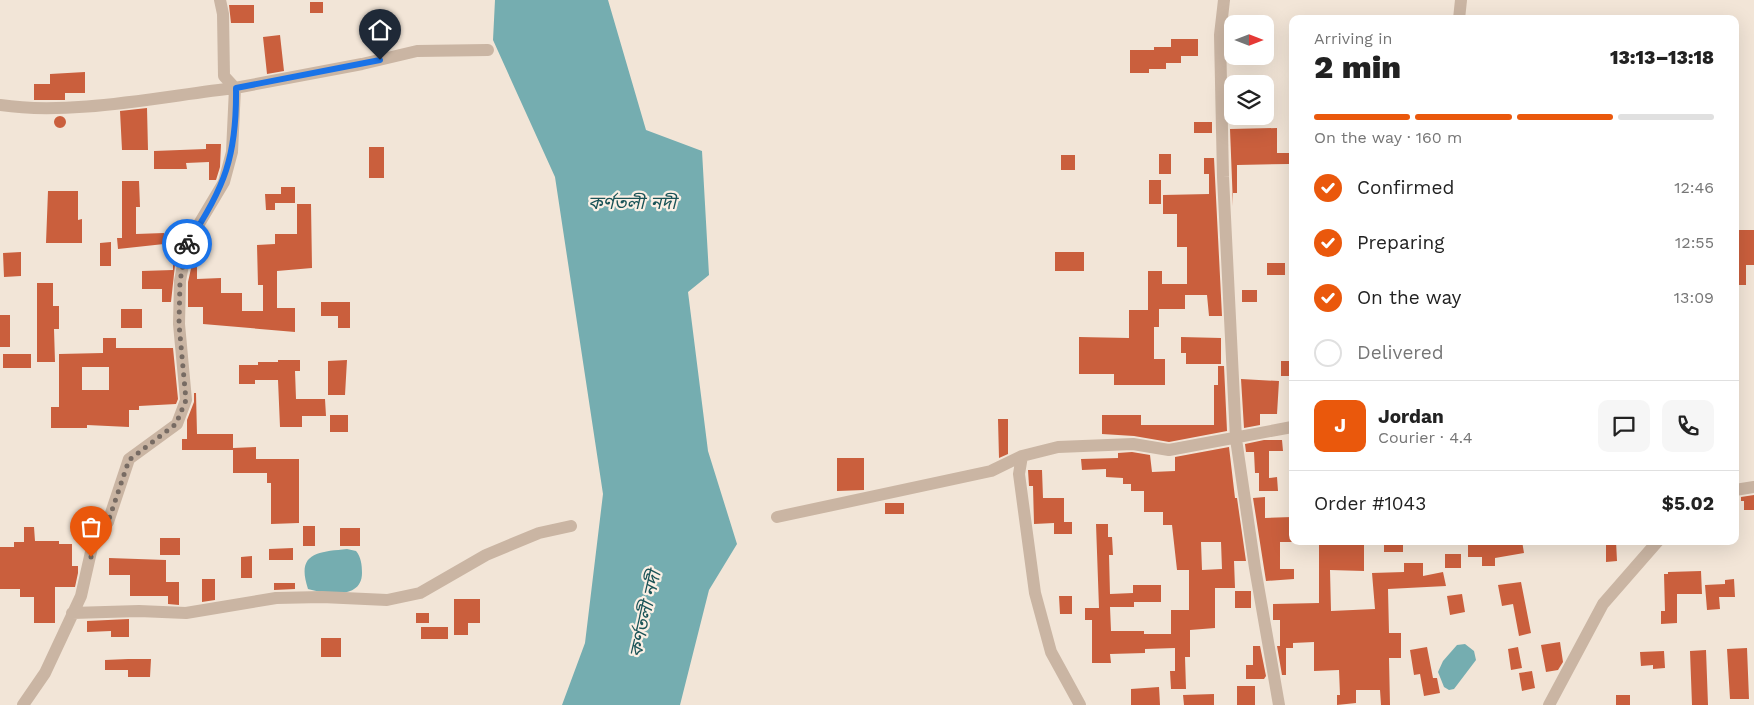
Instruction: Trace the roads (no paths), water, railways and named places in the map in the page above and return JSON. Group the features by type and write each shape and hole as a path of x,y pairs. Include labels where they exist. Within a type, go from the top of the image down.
{"street":[{"path":"23,705 45,673 81,596 93,543 108,522 129,460 176,424 186,400 179,324 180,281 187,244 224,182 232,152 236,88 224,76 223,14 220,0"},
{"path":"1224,0 1220,34 1223,177 1236,439 1255,568 1279,705"},
{"path":"1459,15 1461,0"},
{"path":"0,105 26,109 97,105 236,88 362,64 417,51 488,50"},
{"path":"777,517 990,471 1022,456 1058,447 1133,444 1169,450 1236,439 1270,430 1289,427"},
{"path":"1022,456 1019,474 1035,593 1051,652 1080,705"},
{"path":"1739,489 1754,487"},
{"path":"72,613 139,611 186,613 276,598 322,597 386,600 420,593 486,555 539,533 571,526"},
{"path":"1549,705 1604,604 1655,545"}],"water":[{"name":"কর্ণতলী নদী","path":"495,0 608,0 646,130 702,151 709,275 688,292 708,451 737,544 709,590 680,705 562,705 585,643 603,494 555,177 493,40"},
{"path":"347,549 356,551 361,561 362,573 356,588 342,593 308,589 305,577 307,561 318,553"},
{"path":"1465,644 1474,651 1476,660 1454,689 1449,690 1444,687 1438,672 1443,661 1457,645"}]}
